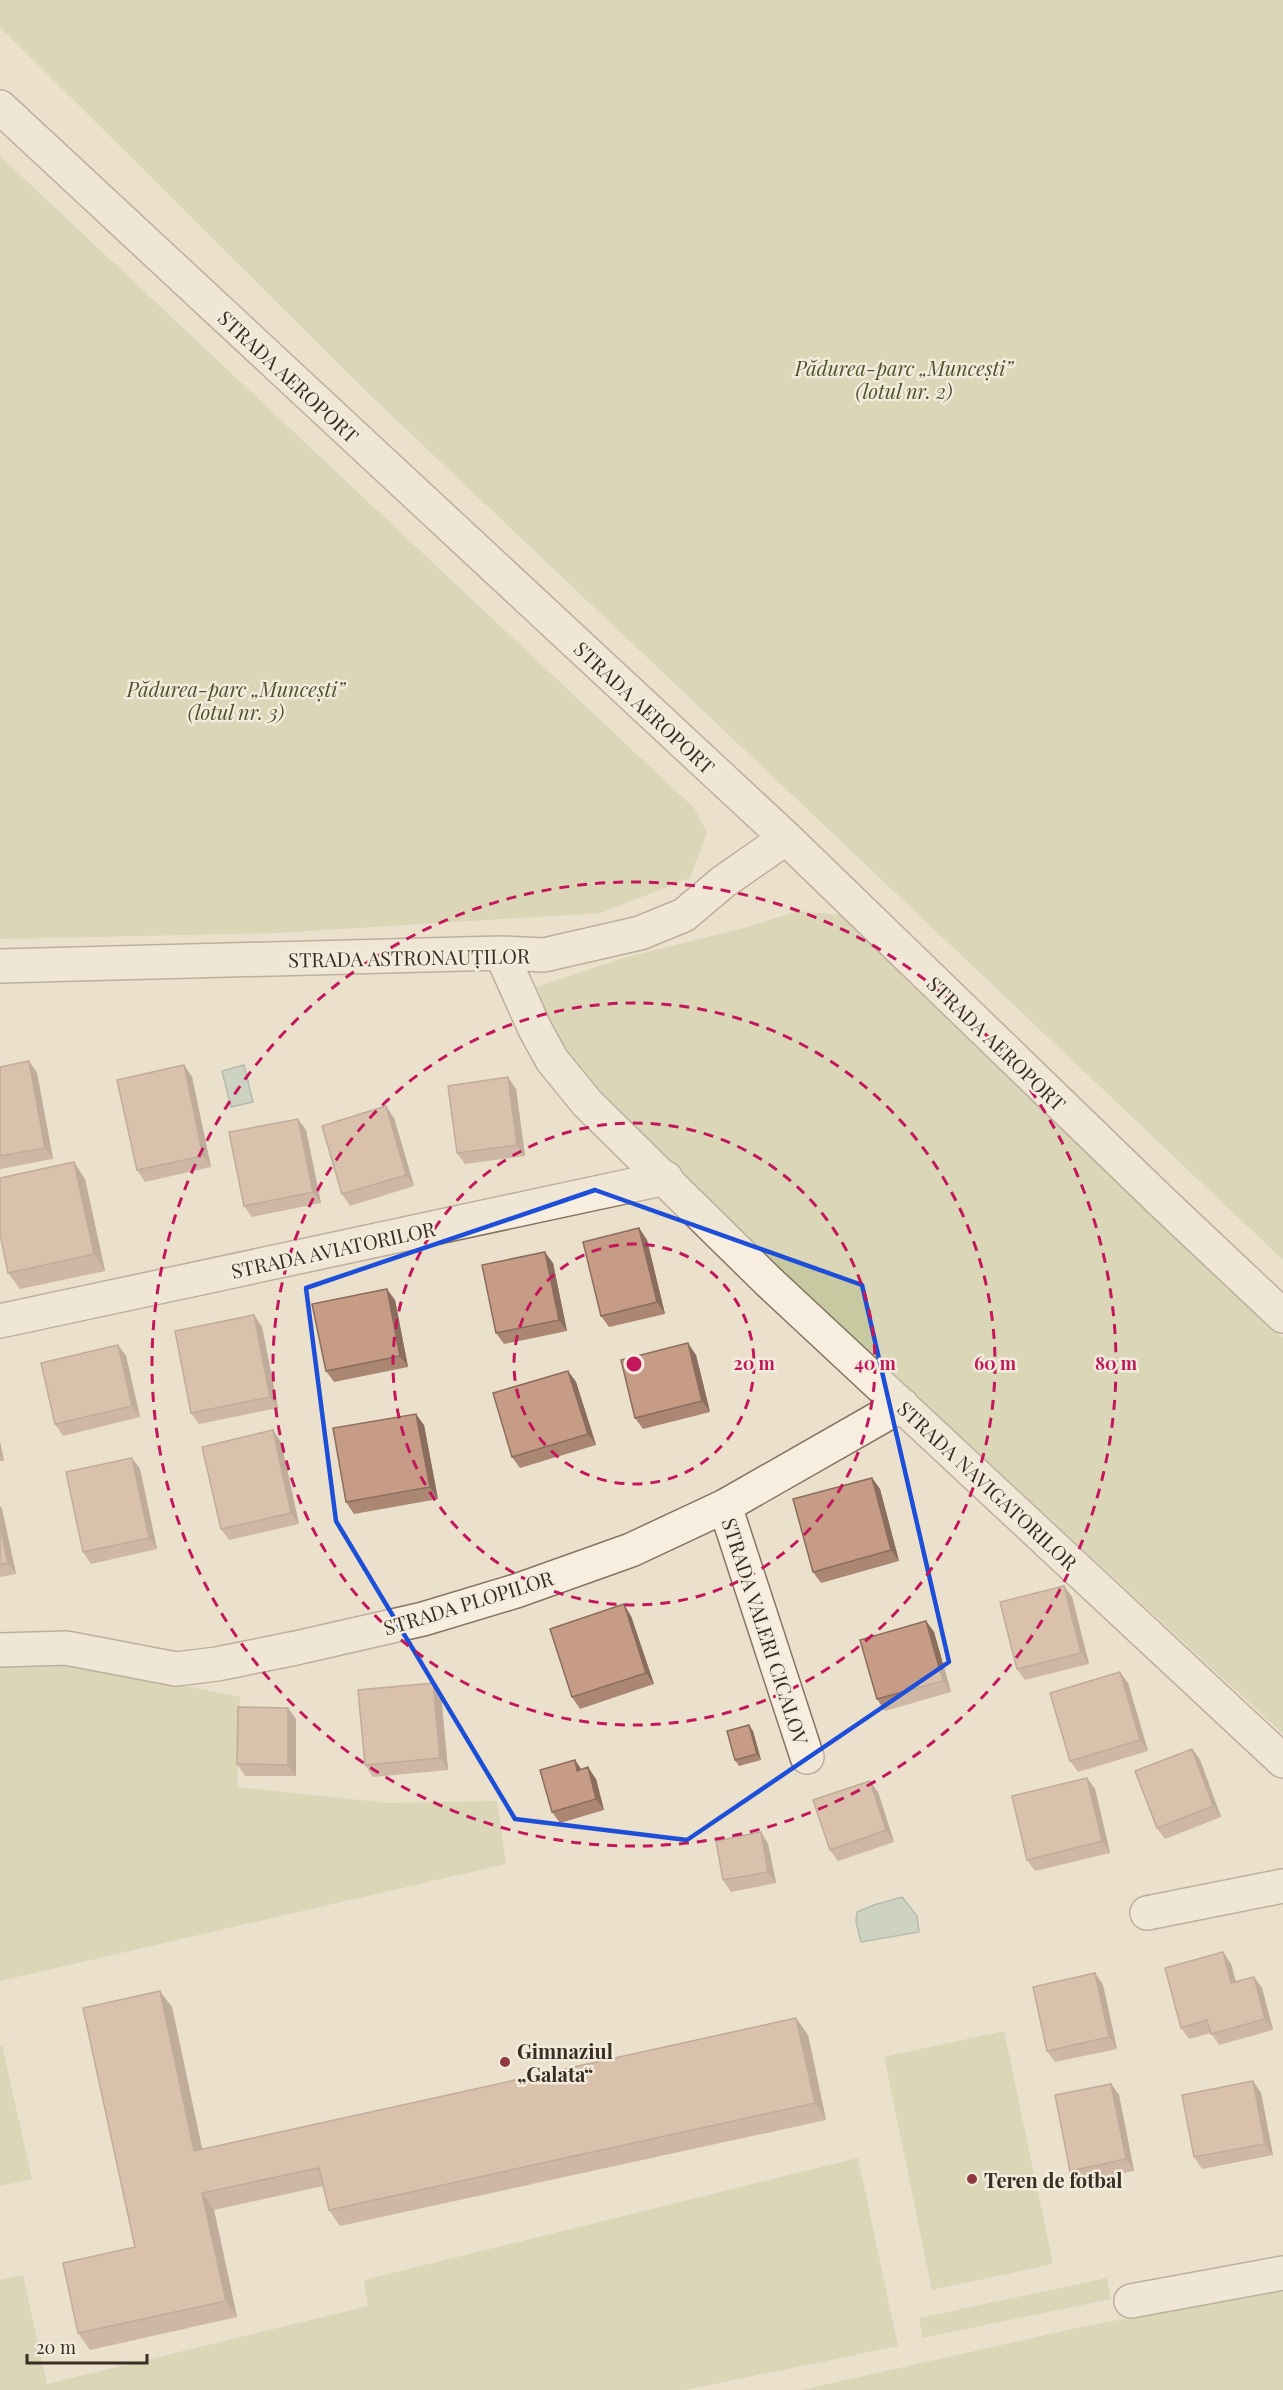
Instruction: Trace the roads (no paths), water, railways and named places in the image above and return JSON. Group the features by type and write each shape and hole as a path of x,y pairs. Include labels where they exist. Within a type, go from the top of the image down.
{"street":[{"name":"STRADA AEROPORT","path":"0,107 786,838 1161,1202 1283,1316"},
{"name":"STRADA ASTRONAUȚILOR","path":"0,966 501,953 544,955 640,933 684,915 723,882 786,838"},
{"name":"STRADA NAVIGATORILOR","path":"501,953 535,1029 552,1060 587,1103 666,1178 768,1281 1283,1761"},
{"name":"STRADA AVIATORILOR","path":"0,1321 666,1178"},
{"name":"STRADA PLOPILOR","path":"0,1650 66,1648 176,1669 217,1664 423,1619 631,1550 725,1506 902,1405"},
{"name":"STRADA VALERI CICALOV","path":"725,1506 807,1757"},
{"path":"1147,1913 1283,1886"},
{"path":"1131,2301 1283,2273"}],"place":[{"name":"Gimnaziul „Galata“","path":"505,2062"},
{"name":"Teren de fotbal","path":"972,2179"}],"park label":[{"name":"Pădurea-parc „Muncești” (lotul nr. 2)","path":"904,378"},
{"name":"Pădurea-parc „Muncești” (lotul nr. 3)","path":"236,700"}]}
